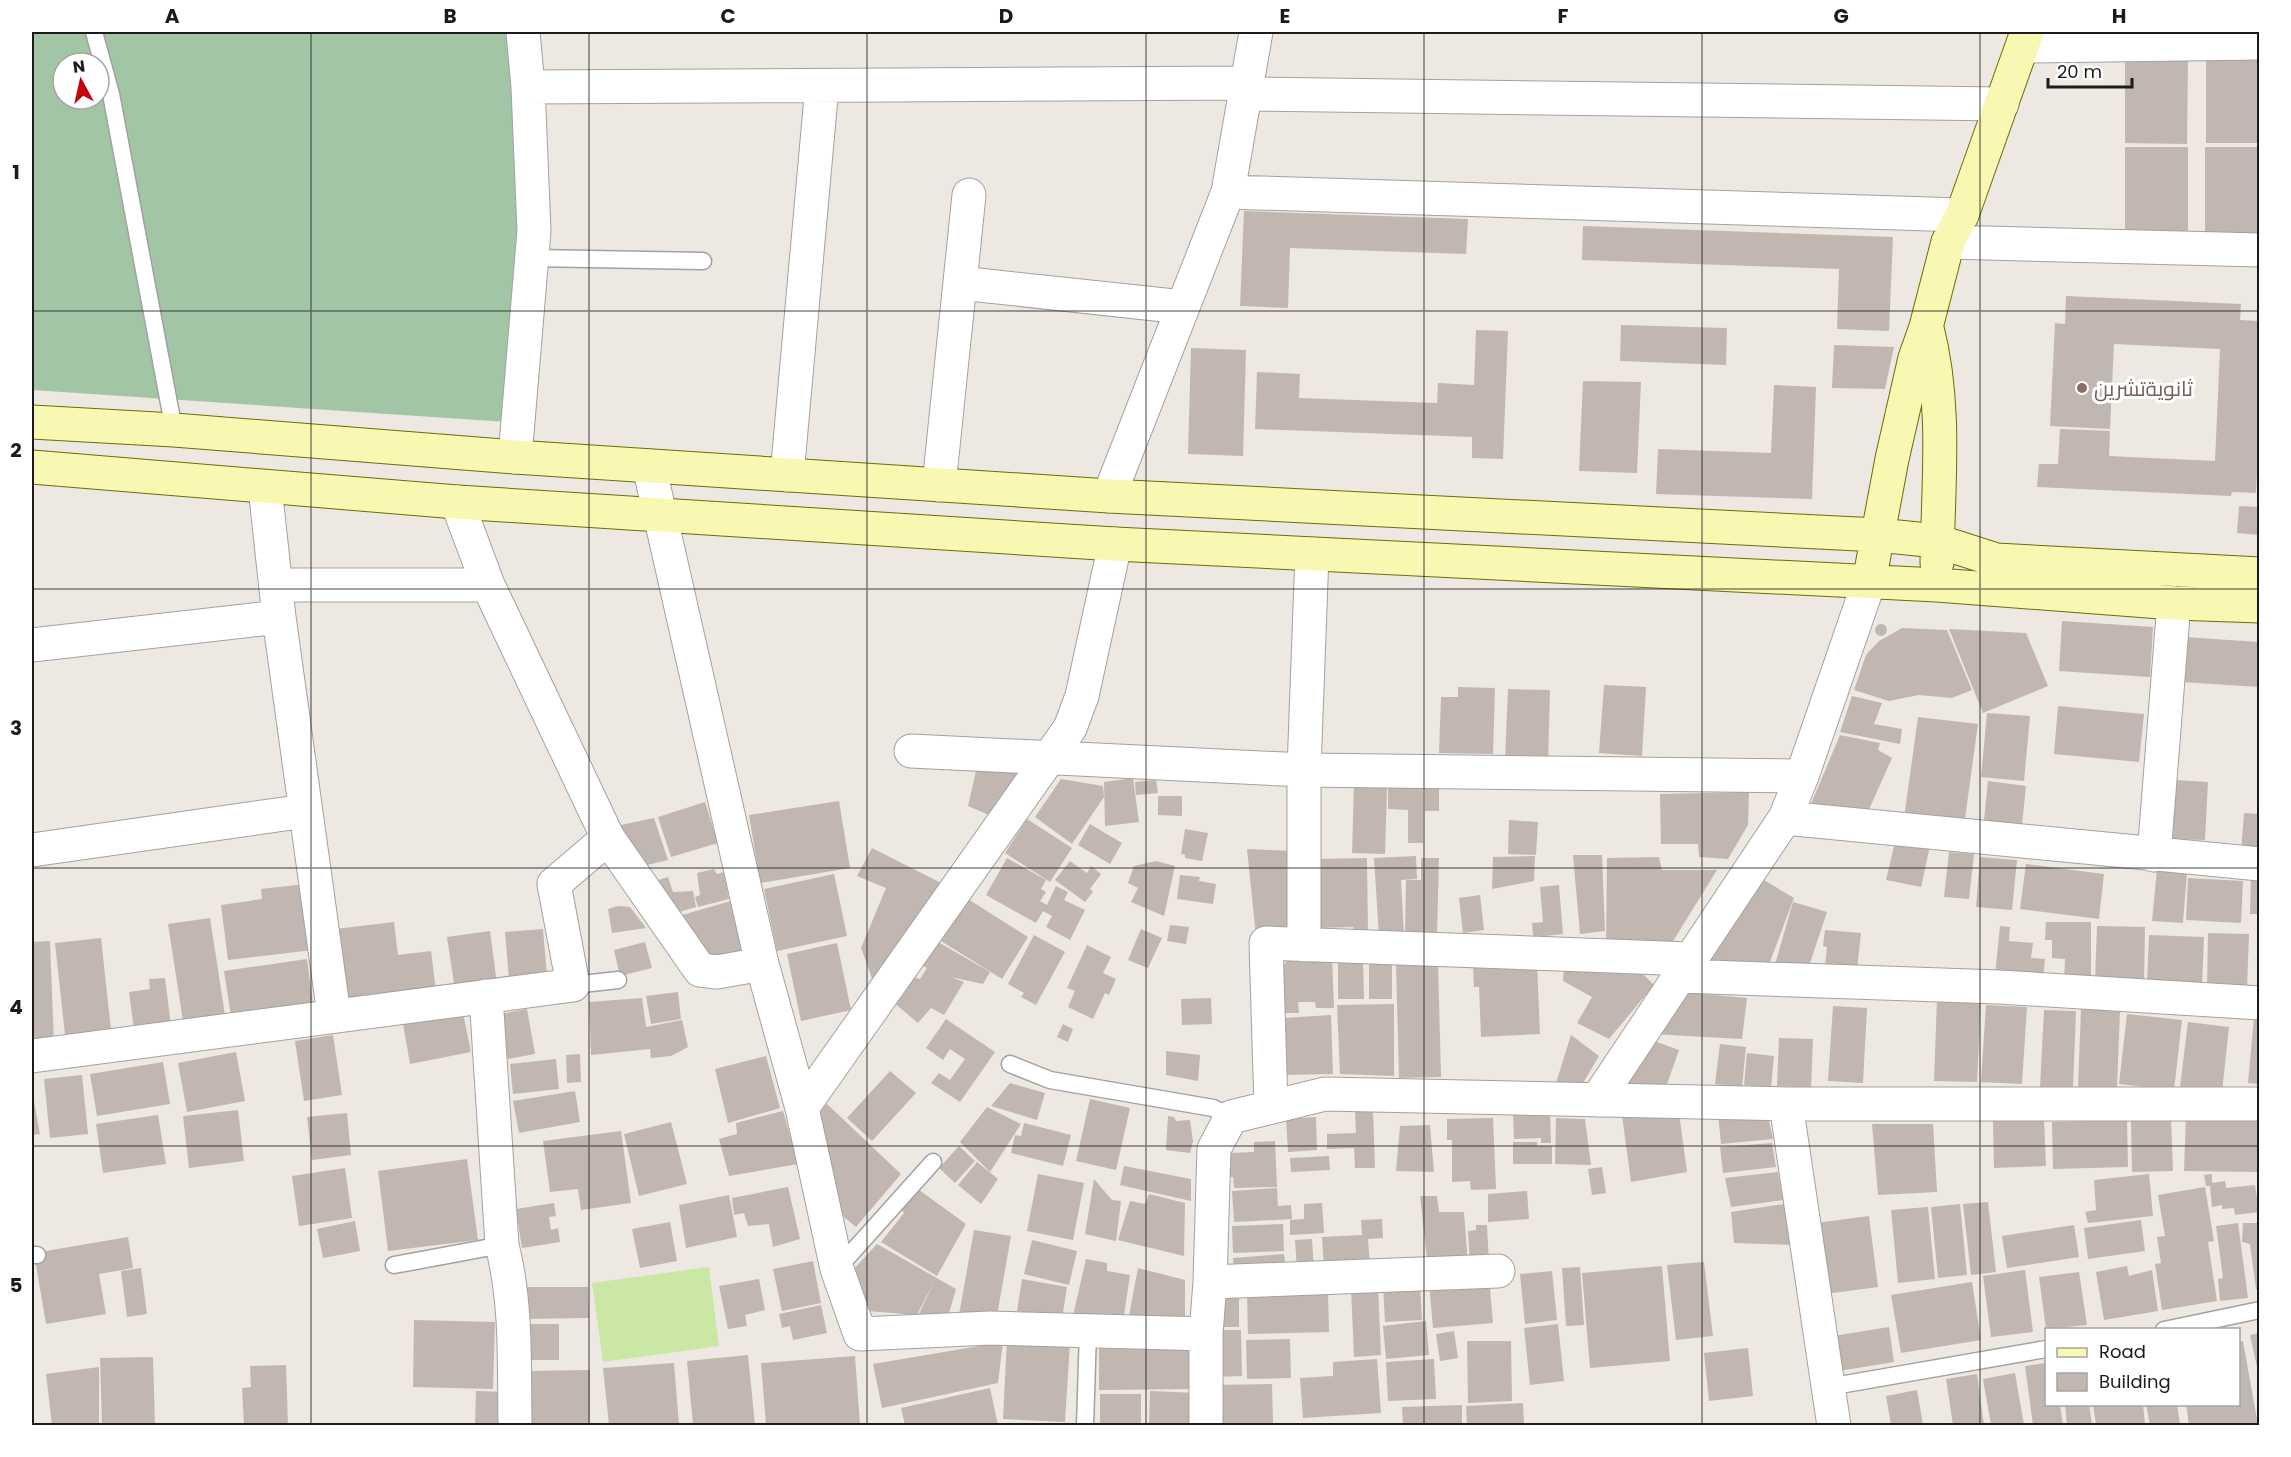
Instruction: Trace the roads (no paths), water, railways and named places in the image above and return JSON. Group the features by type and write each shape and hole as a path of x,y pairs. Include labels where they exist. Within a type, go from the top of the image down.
{"main road":[{"path":"1869,582 1892,459 1916,358 1955,229 2025,39"},
{"path":"1926,327 1935,360 1939,402 1941,456 1937,585"},
{"path":"32,422 174,430 514,457 1109,496 1878,535 1937,541 1996,560 2259,574"},
{"path":"32,467 265,488 457,502 1115,544 1937,585 2174,603 2259,606"}],"street":[{"path":"514,457 534,231 528,87 523,32"},
{"path":"1109,496 1228,192 1256,32"},
{"path":"2025,39 2259,43"},
{"path":"528,87 822,86 1247,89 2002,104"},
{"path":"787,475 822,86"},
{"path":"1228,192 1955,229 2259,250"},
{"path":"939,485 969,195"},
{"path":"960,283 1184,307"},
{"path":"649,466 762,964 802,1108 837,1269 860,1334 990,1328 1206,1334"},
{"path":"265,488 305,811 334,1015"},
{"path":"457,502 488,585 608,838 700,970 717,972 762,964"},
{"path":"802,1108 1070,728 1082,696 1115,544"},
{"path":"1304,945 1304,770 1312,554"},
{"path":"1597,1100 1785,818 1802,776 1869,582"},
{"path":"32,645 278,601 488,585"},
{"path":"2154,855 2174,603"},
{"path":"910,751 1304,770 1607,776 1802,776"},
{"path":"32,850 305,811"},
{"path":"1785,818 2259,864"},
{"path":"32,1056 573,985 554,884 608,838"},
{"path":"1271,1106 1266,943 2259,1003"},
{"path":"486,996 502,1245 509,1274 512,1304 515,1425"},
{"path":"1206,1425 1206,1334 1214,1149 1231,1117 1325,1094 1786,1104 2259,1104"},
{"path":"1786,1104 1834,1425"},
{"path":"1210,1282 1498,1271"}],"lane":[{"path":"94,32 111,94 174,430"},
{"path":"532,258 703,261"},
{"path":"573,985 618,980"},
{"path":"1010,1064 1050,1080 1213,1108 1231,1117"},
{"path":"837,1269 933,1162"},
{"path":"394,1265 502,1245"},
{"path":"2169,1328 2259,1310"},
{"path":"1085,1425 1088,1330"},
{"path":"1828,1387 2045,1349"}],"place":[{"name":"ثانويةتشرين","path":"2082,388"}]}
